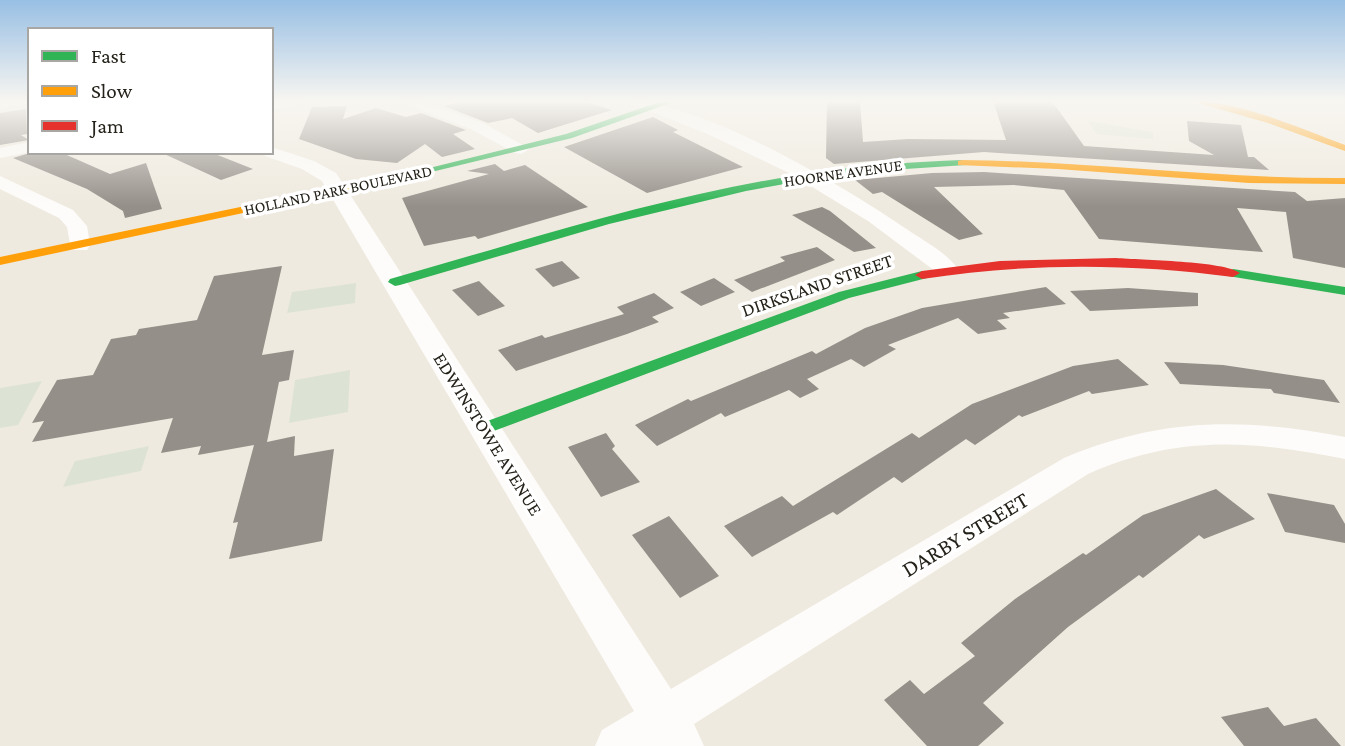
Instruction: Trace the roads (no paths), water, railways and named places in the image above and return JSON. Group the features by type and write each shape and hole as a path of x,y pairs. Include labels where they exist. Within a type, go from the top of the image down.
{"street":[{"path":"496,136 521,149"},
{"name":"HOLLAND PARK BOULEVARD","path":"0,261 521,149 564,136"},
{"path":"725,136 879,218 947,269"},
{"path":"1312,136 1345,148"},
{"path":"0,153 28,147"},
{"name":"EDWINSTOWE AVENUE","path":"273,153 320,170 329,177 672,732"},
{"name":"HOORNE AVENUE","path":"395,282 704,198 804,177 888,166 972,162 1060,164 1286,183 1345,181"},
{"path":"0,183 66,214 77,226 79,244"},
{"name":"DIRKSLAND STREET","path":"485,428 844,295 904,277 947,269 1051,261 1151,263 1249,274 1345,291"},
{"name":"DARBY STREET","path":"618,746 672,732 1076,466 1110,449 1158,436 1204,432 1254,432 1345,448"}]}
